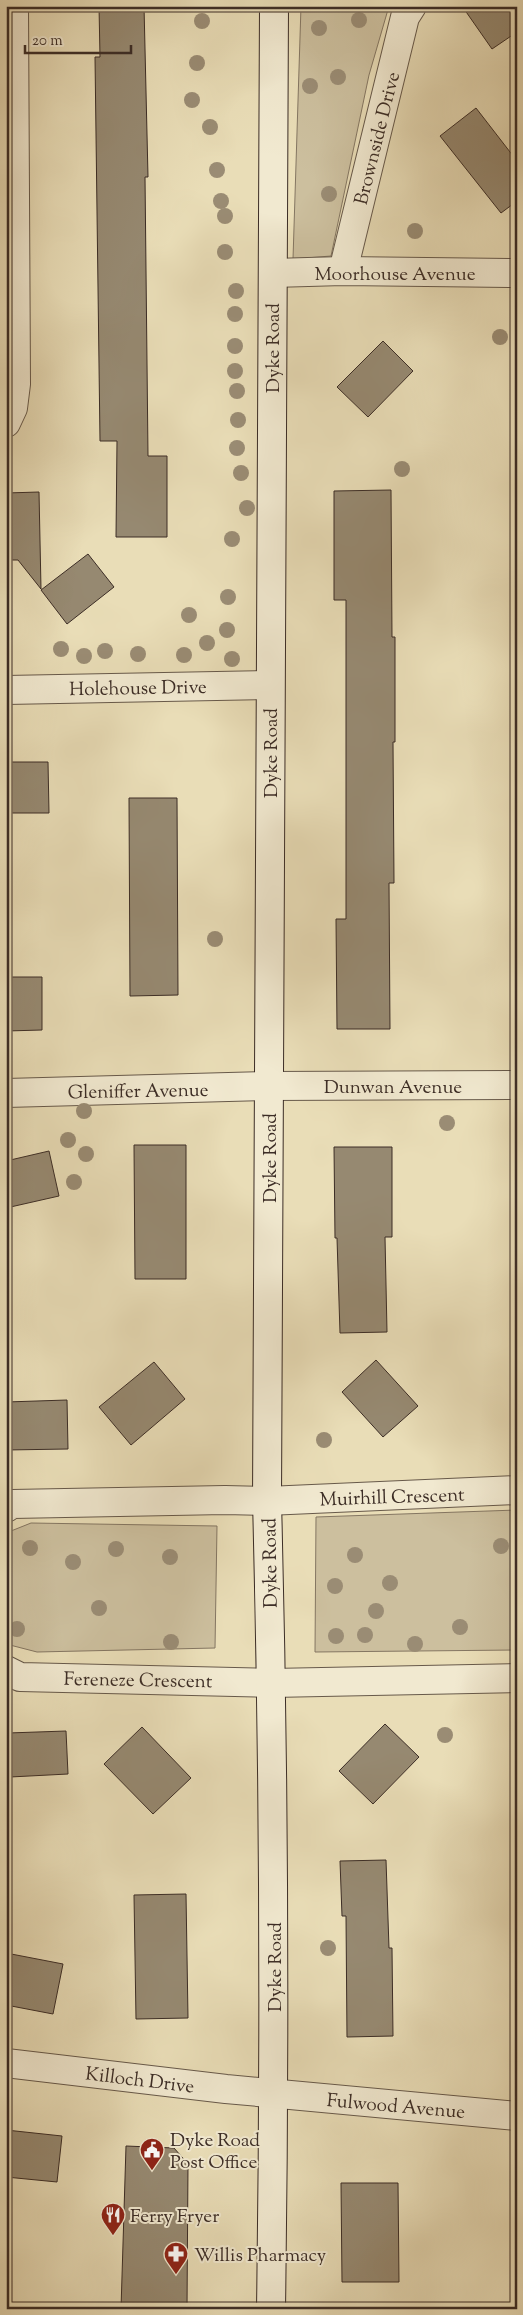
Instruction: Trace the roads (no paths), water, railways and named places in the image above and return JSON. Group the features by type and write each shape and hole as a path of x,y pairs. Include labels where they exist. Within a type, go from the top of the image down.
{"street":[{"path":"6,423 13,408 16,384 14,6"},
{"name":"Dyke Road","path":"271,2309 274,2093 272,1683 267,1501 274,6"},
{"name":"Brownside Drive","path":"343,271 405,17 412,6"},
{"name":"Moorhouse Avenue","path":"273,273 343,271 517,273"},
{"name":"Holehouse Drive","path":"6,690 270,685"},
{"name":"Dunwan Avenue","path":"269,1086 517,1085"},
{"name":"Gleniffer Avenue","path":"6,1093 269,1086"},
{"name":"Muirhill Crescent","path":"267,1501 517,1490"},
{"path":"6,1508 12,1504 224,1500 267,1501"},
{"name":"Fereneze Crescent","path":"6,1670 20,1676 272,1683"},
{"path":"272,1683 517,1678"},
{"name":"Killoch Drive","path":"6,2063 274,2093"},
{"name":"Fulwood Avenue","path":"274,2093 517,2116"}],"place":[{"name":"Dyke Road Post Office","path":"152,2171"},
{"name":"Ferry Fryer","path":"113,2236"},
{"name":"Willis Pharmacy","path":"176,2275"}]}
